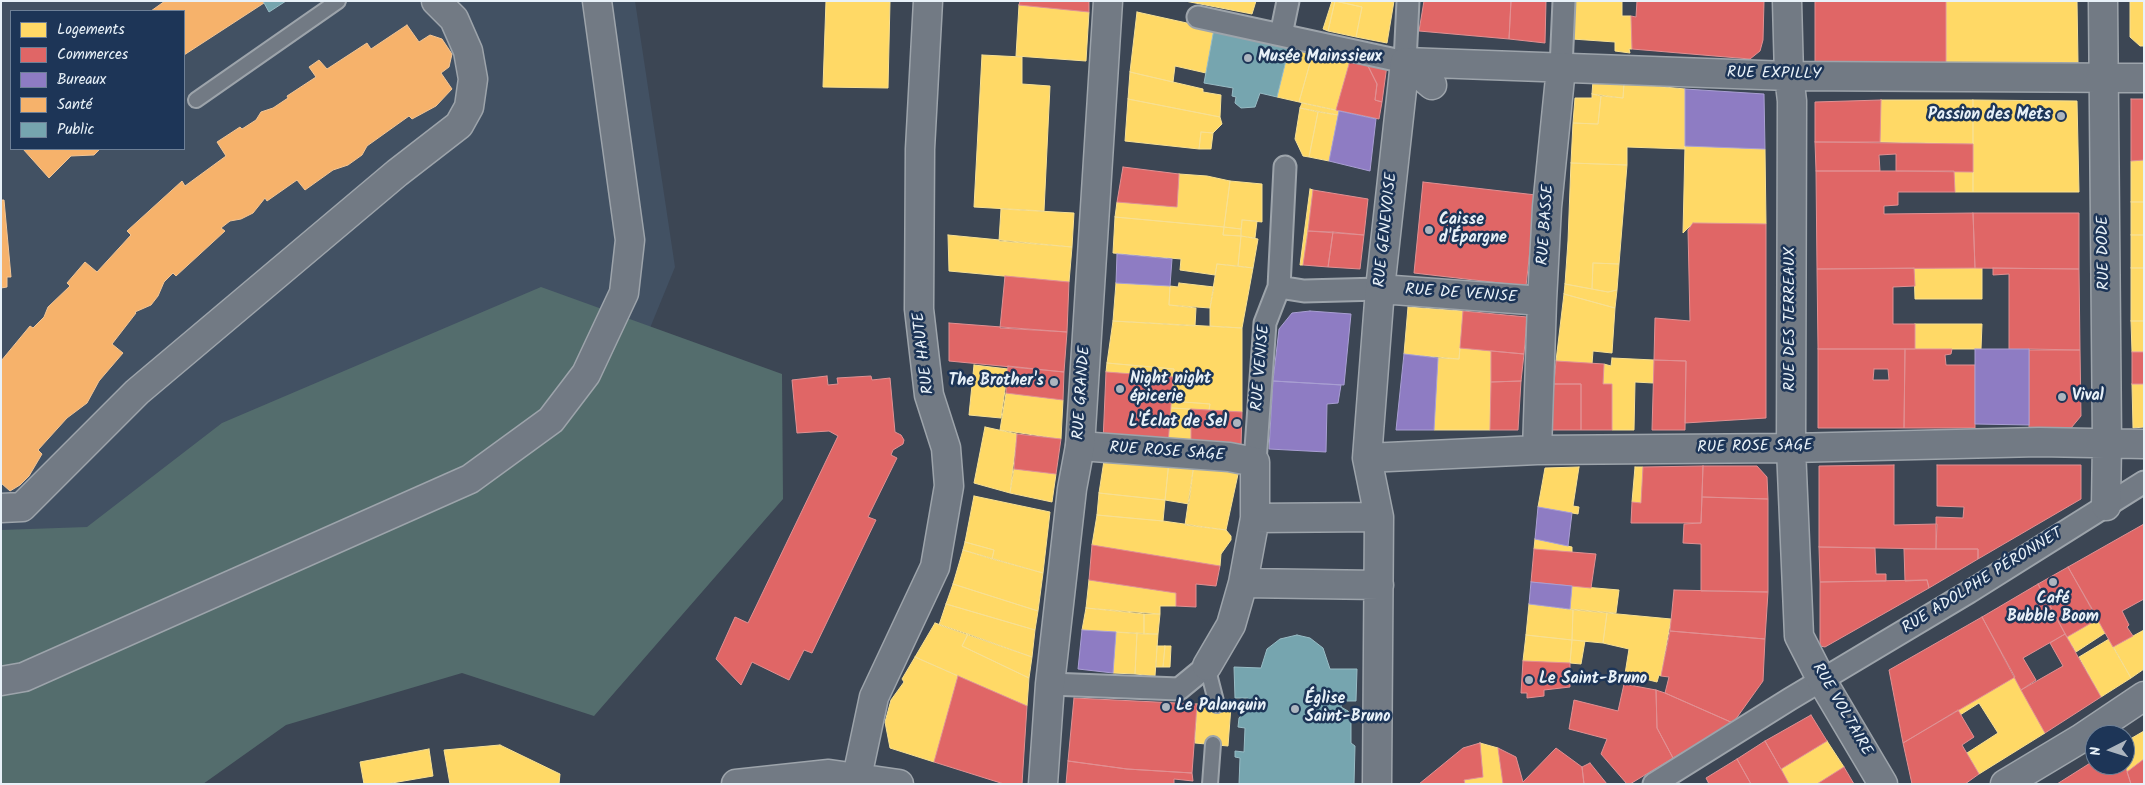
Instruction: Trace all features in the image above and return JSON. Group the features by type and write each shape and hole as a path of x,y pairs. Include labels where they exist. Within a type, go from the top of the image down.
{"street":[{"path":"1,508 22,507 137,392 397,173 459,124 469,107 473,79 468,51 454,19 436,1"},
{"path":"1,681 24,677 470,479 551,420 586,374 624,293 630,240 597,1"},
{"name":"RUE HAUTE","path":"857,777 874,697 935,567 949,486 946,448 929,395 919,309 920,148 928,1"},
{"name":"RUE GRANDE","path":"1043,784 1050,684 1072,489 1080,446 1108,1"},
{"path":"1281,35 1288,1"},
{"name":"RUE GENEVOISE","path":"1378,784 1379,517 1367,458 1380,288 1404,62 1408,1"},
{"name":"RUE BASSE","path":"1537,450 1538,295 1547,207 1554,76 1564,1"},
{"name":"RUE DES TERREAUX","path":"1787,1 1789,76 1792,100 1791,448 1799,636"},
{"name":"RUE DODE","path":"2103,1 2106,506"},
{"path":"1198,17 1404,62 1432,85"},
{"name":"RUE EXPILLY","path":"1404,62 1554,76 2144,78"},
{"path":"1285,167 1280,287 1304,291 1380,288 1410,278"},
{"name":"RUE VENISE","path":"1255,462 1265,323 1280,287"},
{"name":"RUE DE VENISE","path":"1380,288 1538,295"},
{"name":"RUE ROSE SAGE","path":"1367,458 1537,450 1791,448 2107,442 2144,444"},
{"name":"RUE ROSE SAGE","path":"1080,446 1229,457 1255,462"},
{"path":"1050,684 1179,689 1208,666 1231,625 1243,583 1255,518 1255,462"},
{"name":"RUE ADOLPHE PÉRONNET","path":"1654,784 1969,592 2144,482"},
{"path":"1255,518 1379,517"},
{"path":"1243,583 1379,585"},
{"name":"RUE VOLTAIRE","path":"1799,636 1822,681 1883,784"},
{"path":"2005,784 2144,696"},
{"path":"736,784 829,774 899,784"}],"lane":[{"path":"196,100 338,1"},
{"path":"1208,666 1217,705"},
{"path":"1210,784 1212,744"}],"shaded area":[{"path":"1,1 635,1 675,267 634,367 1,578"}],"green space":[{"path":"541,287 782,374 783,499 594,716 462,673 286,725 203,784 1,784 1,530 87,527 222,423"}],"building: Logements":[{"path":"826,1 890,1 888,88 823,87"},
{"path":"1185,1 1256,1 1252,14"},
{"path":"1332,1 1335,1 1328,31 1323,29"},
{"path":"1335,1 1394,1 1387,43 1356,37 1362,7"},
{"path":"1335,1 1362,7 1356,37 1328,31"},
{"path":"1575,1 1622,1 1622,16 1631,16 1632,49 1629,49 1630,53 1615,51 1615,42 1572,39"},
{"path":"1946,1 2077,1 2078,63 1946,64"},
{"path":"2130,1 2144,1 2144,46 2140,46 2130,37"},
{"path":"1019,5 1089,12 1086,61 1016,56"},
{"path":"1137,12 1214,29 1206,73 1175,66 1173,82 1130,72"},
{"path":"1290,44 1314,49 1299,102 1277,97"},
{"path":"1314,49 1351,57 1336,110 1299,102"},
{"path":"982,55 1022,57 1022,84 1050,86 1044,211 974,207"},
{"path":"1130,72 1203,89 1203,92 1221,95 1220,117 1128,99"},
{"path":"1593,80 1624,83 1623,98 1592,94"},
{"path":"1624,83 1685,89 1685,149 1627,147 1627,165 1571,163 1573,123 1598,124 1601,96 1623,98"},
{"path":"1592,94 1601,96 1598,124 1573,123 1575,98 1592,98"},
{"path":"1128,99 1220,117 1222,124 1213,133 1201,132 1199,149 1125,141"},
{"path":"1881,100 1973,100 1973,144 1880,142"},
{"path":"1973,100 2077,101 2079,192 1973,192"},
{"path":"1302,103 1339,111 1338,115 1300,108"},
{"path":"1300,108 1318,112 1309,157 1303,156 1295,139"},
{"path":"1318,112 1338,115 1329,161 1309,157"},
{"path":"1201,132 1213,133 1211,149 1199,149"},
{"path":"1685,146 1765,149 1766,224 1693,223 1683,233"},
{"path":"2144,160 2144,202 2131,202 2131,161"},
{"path":"1571,163 1627,165 1619,264 1593,263 1592,289 1565,284"},
{"path":"1954,171 1973,172 1973,192 1955,192"},
{"path":"1179,174 1207,176 1230,181 1224,227 1115,217 1117,202 1177,207"},
{"path":"1230,181 1262,184 1262,222 1242,220 1241,229 1224,227"},
{"path":"1310,189 1313,190 1303,265 1300,265"},
{"path":"2131,202 2144,202 2144,235 2131,235"},
{"path":"1001,209 1074,213 1072,247 999,241"},
{"path":"1115,217 1224,227 1223,235 1241,236 1238,266 1217,264 1215,275 1180,270 1181,259 1113,253"},
{"path":"1242,220 1257,221 1255,238 1241,236"},
{"path":"1224,227 1241,229 1241,236 1223,235"},
{"path":"948,235 1072,247 1069,282 949,271"},
{"path":"2131,235 2144,235 2144,268 2131,268"},
{"path":"1241,236 1258,239 1253,268 1238,266"},
{"path":"1593,263 1619,264 1617,290 1608,292 1592,289"},
{"path":"1217,264 1253,268 1242,328 1210,326 1210,308"},
{"path":"1914,268 1982,268 1982,299 1915,299"},
{"path":"2131,268 2144,268 2144,321 2131,321"},
{"path":"1116,283 1170,286 1169,305 1196,308 1195,326 1113,321"},
{"path":"1179,283 1214,287 1210,308 1169,305 1170,286 1178,287"},
{"path":"1565,284 1608,292 1617,290 1615,308 1564,294"},
{"path":"1564,294 1615,308 1612,353 1593,351 1592,364 1556,361"},
{"path":"1408,307 1463,311 1459,359 1404,354"},
{"path":"1113,321 1242,328 1242,412 1209,410 1210,404 1171,401 1174,369 1107,363"},
{"path":"2131,321 2144,321 2144,352 2132,352"},
{"path":"1915,324 1982,324 1981,349 1915,349"},
{"path":"1460,348 1491,351 1490,430 1434,430 1438,358 1459,359"},
{"path":"1612,358 1654,360 1653,383 1635,382 1634,430 1612,430 1612,384 1603,384 1604,364 1611,366"},
{"path":"1107,363 1174,369 1173,377 1106,372"},
{"path":"974,365 1008,369 1001,418 969,415"},
{"path":"2132,384 2144,384 2144,427 2133,428"},
{"path":"1006,393 1063,400 1061,439 1000,430"},
{"path":"1171,401 1210,404 1209,410 1171,408"},
{"path":"1171,408 1191,409 1191,446 1168,445"},
{"path":"985,427 1017,434 1010,493 974,483"},
{"path":"1105,454 1169,461 1165,500 1099,493"},
{"path":"1169,461 1194,463 1189,504 1165,500"},
{"path":"1194,463 1240,465 1226,530 1185,525"},
{"path":"1579,467 1573,506 1579,507 1578,514 1538,507 1545,468"},
{"path":"1635,467 1643,467 1641,503 1632,502"},
{"path":"1014,469 1056,474 1052,502 1010,493"},
{"path":"1099,493 1165,500 1163,521 1097,515"},
{"path":"974,496 1050,512 1043,573 992,559 994,550 965,542"},
{"path":"1097,515 1163,521 1226,530 1231,536 1231,540 1221,554 1220,566 1092,545"},
{"path":"1535,539 1572,547 1572,552 1534,549"},
{"path":"965,542 994,550 992,559 963,550"},
{"path":"963,550 1043,573 1038,611 953,584"},
{"path":"1089,580 1176,593 1176,606 1160,606 1160,614 1086,608"},
{"path":"953,584 1038,611 1035,630 946,604"},
{"path":"1572,586 1619,590 1616,613 1570,609"},
{"path":"946,604 1035,630 1032,657 939,625"},
{"path":"1529,604 1573,610 1572,640 1526,635"},
{"path":"1086,608 1144,614 1144,634 1082,630"},
{"path":"1573,610 1607,613 1603,643 1572,640"},
{"path":"1607,613 1671,619 1661,676 1659,675 1657,682 1625,674 1629,649 1603,643"},
{"path":"1144,614 1160,614 1158,634 1144,634"},
{"path":"2098,619 2105,633 2076,652 2067,637"},
{"path":"935,623 968,634 962,646 1029,678 1027,706 915,657"},
{"path":"2144,630 2144,669 2131,678 2113,647"},
{"path":"1116,632 1137,633 1135,674 1113,673"},
{"path":"1137,633 1158,634 1155,676 1135,674"},
{"path":"968,634 1032,657 1029,678 962,646"},
{"path":"1526,635 1572,640 1570,663 1523,661"},
{"path":"2109,639 2131,678 2101,697 2079,657"},
{"path":"1572,640 1585,641 1581,664 1570,663"},
{"path":"1157,646 1165,646 1163,667 1156,667"},
{"path":"1165,646 1171,646 1170,667 1163,667"},
{"path":"915,657 958,676 934,762 890,748 885,722 891,700 904,682 902,679"},
{"path":"2015,677 2045,733 1979,774 1967,753 1998,733 1979,703 1960,715 1958,710"},
{"path":"1197,704 1231,706 1228,746 1195,743"},
{"path":"2144,731 2144,759 2135,766 2135,736"},
{"path":"1827,741 1844,767 1817,784 1789,784 1781,769"},
{"path":"1480,743 1498,748 1503,784 1465,784 1464,780 1483,777"},
{"path":"500,745 560,774 559,784 450,784 444,750"},
{"path":"429,749 433,776 386,784 364,784 360,762"}],"building: Commerces":[{"path":"1020,1 1089,1 1089,12 1019,5"},
{"path":"1424,1 1511,1 1509,39 1419,31"},
{"path":"1511,1 1546,1 1545,43 1509,39"},
{"path":"1637,1 1764,1 1763,40 1760,51 1750,59 1632,49 1631,16 1636,17"},
{"path":"1815,1 1946,1 1946,64 1815,64"},
{"path":"1351,57 1365,60 1377,84 1375,100 1382,102 1379,119 1336,110"},
{"path":"1365,60 1387,65 1382,102 1375,100 1377,84"},
{"path":"2131,99 2144,99 2144,160 2131,161"},
{"path":"1881,100 1880,142 1815,142 1815,102"},
{"path":"1815,142 1973,144 1973,172 1896,171 1896,154 1879,155 1880,171 1816,171"},
{"path":"1123,167 1179,174 1177,207 1117,202"},
{"path":"1816,171 1954,171 1955,192 1898,192 1898,205 1884,206 1884,214 1973,213 1975,268 1817,269"},
{"path":"1423,182 1536,195 1526,286 1414,273"},
{"path":"1313,190 1368,199 1364,235 1308,231"},
{"path":"1973,213 2079,213 2079,269 1975,268"},
{"path":"1693,223 1766,224 1766,418 1685,423 1686,361 1654,360 1655,318 1690,321 1688,230"},
{"path":"1308,231 1333,232 1328,267 1303,265"},
{"path":"1333,232 1364,235 1360,269 1328,267"},
{"path":"1914,268 1915,286 1893,287 1893,324 1915,324 1915,349 1818,349 1817,269"},
{"path":"1993,268 2079,269 2080,350 2009,350 2009,274 1993,275"},
{"path":"1005,276 1069,282 1067,332 1000,328"},
{"path":"1463,311 1527,317 1524,354 1460,348"},
{"path":"949,323 1067,332 1064,372 949,361"},
{"path":"1818,349 1905,349 1904,428 1818,428","holes":["1874,369 1888,369 1889,380 1873,380"]},
{"path":"1905,349 1952,349 1951,354 1945,355 1946,365 1975,365 1975,428 1904,428"},
{"path":"2029,349 2080,350 2081,416 2071,428 2029,428"},
{"path":"1491,351 1524,354 1521,381 1491,382"},
{"path":"2132,352 2144,352 2144,384 2132,384"},
{"path":"1654,360 1686,361 1685,430 1652,430"},
{"path":"1556,361 1604,364 1603,384 1612,384 1612,430 1581,430 1581,384 1554,384"},
{"path":"1008,366 1064,372 1063,400 1006,393"},
{"path":"1106,372 1173,377 1168,445 1103,442"},
{"path":"827,376 828,385 838,384 837,378 871,376 872,380 890,378 895,432 901,435 904,440 903,444 893,450 891,455 897,458 868,517 876,520 812,653 804,650 789,680 752,662 741,685 716,659 735,617 748,623 838,436 829,431 797,433 792,380"},
{"path":"1521,381 1518,430 1490,430 1491,382"},
{"path":"1554,384 1581,384 1581,430 1550,430"},
{"path":"1191,409 1242,412 1241,447 1191,446"},
{"path":"1017,434 1061,439 1056,474 1014,469"},
{"path":"1894,465 1894,525 1937,524 1936,549 1819,547 1819,466"},
{"path":"1937,465 2081,465 2081,499 1978,559 1978,549 1936,549 1936,517 1963,518 1964,507 1937,506"},
{"path":"1703,466 1701,523 1631,523 1632,502 1641,503 1643,467"},
{"path":"1703,466 1757,466 1767,477 1768,499 1702,497"},
{"path":"1702,497 1768,499 1768,592 1701,591 1701,544 1683,543 1684,524 1701,523"},
{"path":"2144,524 2144,599 2122,611 2129,625 2127,627 2133,636 2113,647 2068,567"},
{"path":"1092,545 1220,566 1216,586 1196,584 1196,607 1176,606 1176,593 1089,580"},
{"path":"1819,547 1875,548 1876,574 1886,574 1886,581 1820,582"},
{"path":"1534,549 1596,554 1591,588 1531,582"},
{"path":"1904,549 1978,549 1978,559 1929,588 1927,580 1905,581"},
{"path":"2068,567 2098,619 2067,637 2038,584"},
{"path":"1927,580 1929,588 1825,647 1820,646 1820,582"},
{"path":"2038,584 2065,634 2023,658 2036,680 2021,690 1982,617"},
{"path":"1674,590 1768,592 1765,639 1670,631"},
{"path":"1982,617 2015,677 1903,743 1889,670"},
{"path":"1670,631 1765,639 1763,681 1733,723 1665,693 1669,677 1661,676"},
{"path":"2065,634 2101,697 2045,733 2021,690 2063,666 2050,643"},
{"path":"1523,661 1570,663 1570,687 1544,690 1544,696 1527,698 1527,693 1521,693"},
{"path":"958,676 1027,706 1022,784 1004,784 934,762"},
{"path":"1624,684 1656,690 1657,728 1673,758 1630,784 1627,784 1601,754 1607,739 1569,729 1574,700 1618,711"},
{"path":"1656,690 1733,723 1673,758 1657,728"},
{"path":"1074,698 1197,704 1192,773 1127,769 1068,761"},
{"path":"1958,710 1974,737 1962,745 1979,774 1965,784 1912,784 1903,743"},
{"path":"1811,715 1827,741 1781,769 1765,741"},
{"path":"1765,741 1789,784 1751,784 1737,759"},
{"path":"1480,743 1483,777 1464,780 1465,784 1419,784 1463,748"},
{"path":"1498,748 1516,757 1523,782 1556,748 1582,767 1584,784 1503,784"},
{"path":"1737,759 1751,784 1709,784 1706,778"},
{"path":"2144,759 2144,784 2131,784 2128,775 2135,775 2135,766"},
{"path":"1068,761 1127,769 1192,773 1193,781 1174,779 1174,784 1066,784"},
{"path":"1590,763 1607,784 1584,784 1582,767"},
{"path":"2085,766 2085,775 2128,775 2131,784 2057,784"},
{"path":"1844,767 1854,784 1817,784"}],"building: Bureaux":[{"path":"1685,89 1764,94 1765,149 1685,146"},
{"path":"1339,111 1376,119 1370,171 1329,161"},
{"path":"1117,254 1172,259 1170,286 1116,283"},
{"path":"1310,311 1351,314 1344,385 1273,381 1279,329 1292,313"},
{"path":"1975,349 2029,349 2029,425 1975,424"},
{"path":"1404,354 1438,358 1434,430 1396,430"},
{"path":"1273,381 1341,385 1338,403 1327,404 1326,452 1269,449"},
{"path":"1538,507 1572,513 1568,546 1535,539"},
{"path":"1531,582 1572,586 1570,609 1529,604"},
{"path":"1082,630 1116,632 1113,673 1078,669"}],"building: Santé":[{"path":"165,1 263,1 264,3 185,54 185,10 152,10"},
{"path":"407,25 419,42 430,35 442,39 452,54 449,67 441,73 452,89 436,106 412,119 409,116 367,146 362,155 348,165 333,170 305,190 297,180 267,201 265,198 253,213 241,219 230,221 221,228 225,231 176,276 173,273 164,282 158,296 151,305 135,312 112,344 123,353 99,381 87,403 67,418 38,450 42,454 29,476 10,491 1,483 1,361 30,326 33,328 44,317 48,307 70,286 67,283 85,262 97,272 131,235 127,231 182,181 185,186 226,156 217,142 240,127 242,129 256,120 261,112 273,108 288,98 287,96 316,77 309,67 319,60 327,69 367,43 371,49"},
{"path":"24,150 99,150 94,155 71,156 49,178"},
{"path":"1,200 4,200 11,277 7,277 7,287 1,288"}],"building: Public":[{"path":"263,1 286,1 269,12"},
{"name":"Musée Mainssieux","path":"1214,29 1290,44 1277,97 1260,93 1255,107 1241,108 1235,103 1236,97 1232,96 1233,88 1204,83"},
{"name":"Église Saint-Bruno","path":"1297,635 1310,638 1323,648 1330,669 1357,669 1356,701 1342,701 1341,707 1348,711 1351,717 1351,743 1355,746 1354,784 1239,784 1240,758 1235,757 1235,751 1244,752 1245,728 1238,727 1239,718 1248,708 1248,698 1235,698 1234,667 1261,668 1267,649 1280,639"}],"place":[{"name":"Musée Mainssieux","path":"1248,58"},
{"name":"Passion des Mets","path":"2061,116"},
{"name":"Caisse d'Épargne","path":"1429,230"},
{"name":"The Brother's","path":"1054,382"},
{"name":"Night night épicerie","path":"1120,389"},
{"name":"Vival","path":"2062,397"},
{"name":"L'Éclat de Sel","path":"1237,423"},
{"name":"Café Bubble Boom","path":"2053,582"},
{"name":"Le Saint-Bruno","path":"1529,680"},
{"name":"Le Palanquin","path":"1166,707"},
{"name":"Église Saint-Bruno","path":"1295,709"}]}
